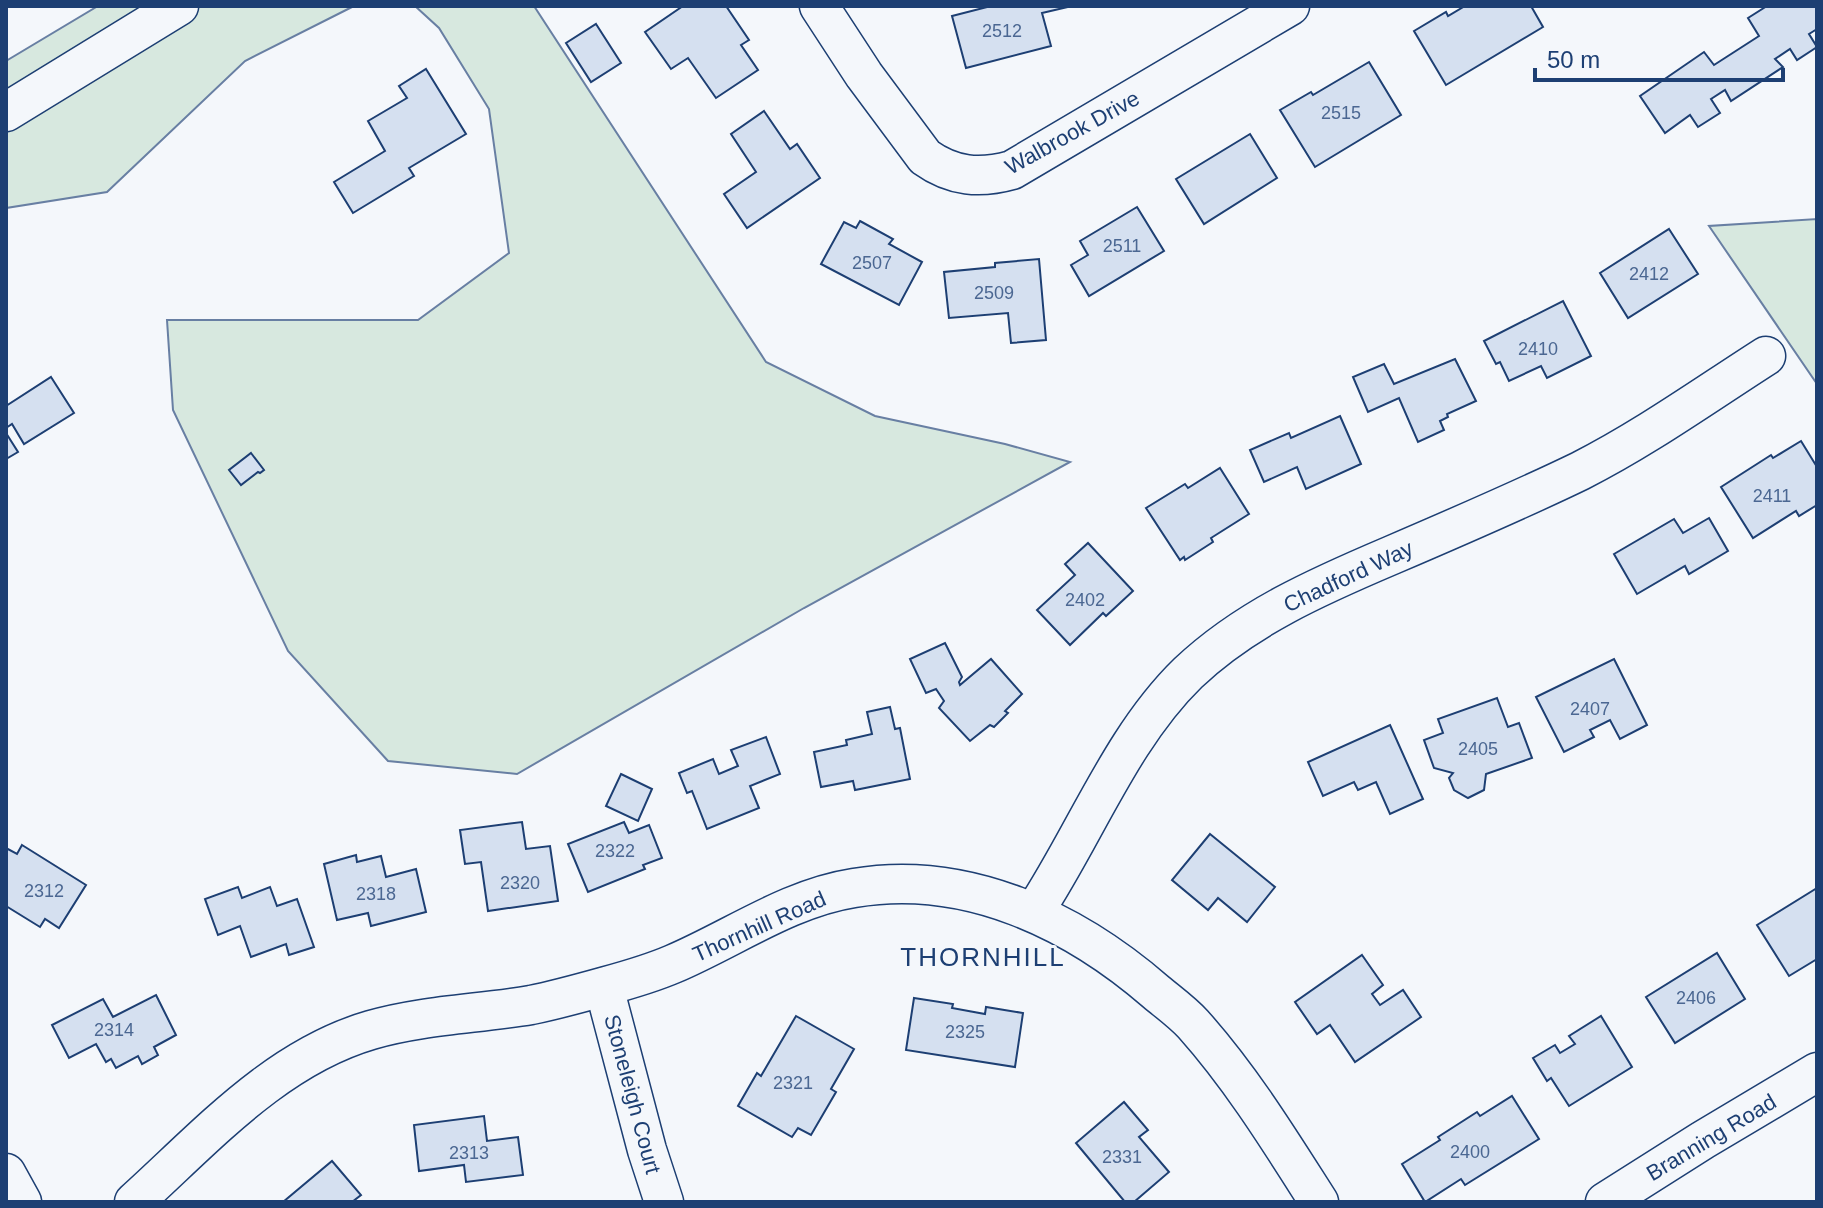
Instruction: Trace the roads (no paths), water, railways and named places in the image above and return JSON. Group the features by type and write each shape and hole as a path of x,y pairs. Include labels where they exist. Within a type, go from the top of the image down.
{"street":[{"path":"6,112 179,6"},
{"name":"Walbrook Drive","path":"819,6 864,75 925,157 961,175 988,177 1012,170 1290,6"},
{"name":"Chadford Way","path":"1034,912 1146,724 1180,682 1217,647 1316,588 1582,469 1662,423 1766,356"},
{"name":"Thornhill Road","path":"134,1202 265,1084 312,1054 342,1040 417,1020 532,1005 604,987 671,965 783,911 852,888 900,883 954,887 992,896 1034,912 1130,968 1191,1021 1260,1109 1319,1202"},
{"name":"Stoneleigh Court","path":"604,987 664,1202"},
{"name":"Branning Road","path":"1605,1202 1817,1072"},
{"path":"6,1173 22,1202"}],"district":[{"name":"THORNHILL","path":"983,957"}]}
